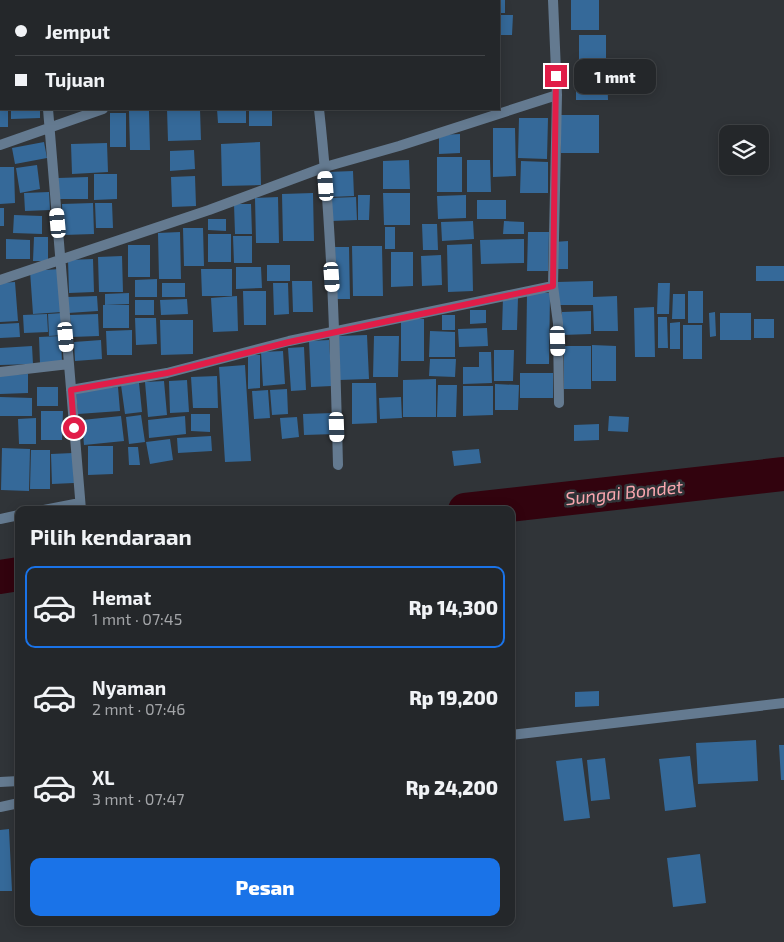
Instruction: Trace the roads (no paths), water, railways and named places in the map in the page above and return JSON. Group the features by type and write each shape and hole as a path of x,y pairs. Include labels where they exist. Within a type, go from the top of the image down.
{"street":[{"path":"553,0 557,94 553,286 557,317 559,403"},
{"path":"0,280 209,210 325,167 398,146 557,94"},
{"path":"48,110 80,506"},
{"path":"0,145 101,110"},
{"path":"319,110 325,167 335,332 338,465"},
{"path":"71,390 167,373 289,342 553,286"},
{"path":"0,372 69,364"},
{"path":"0,519 15,516"},
{"path":"515,735 771,704 784,705"},
{"path":"0,782 15,782"},
{"path":"0,807 15,804"}],"waterway":[{"name":"Sungai Bondet","path":"500,506 784,474"},
{"name":"Sungai Bondet","path":"0,577 15,575"}]}
